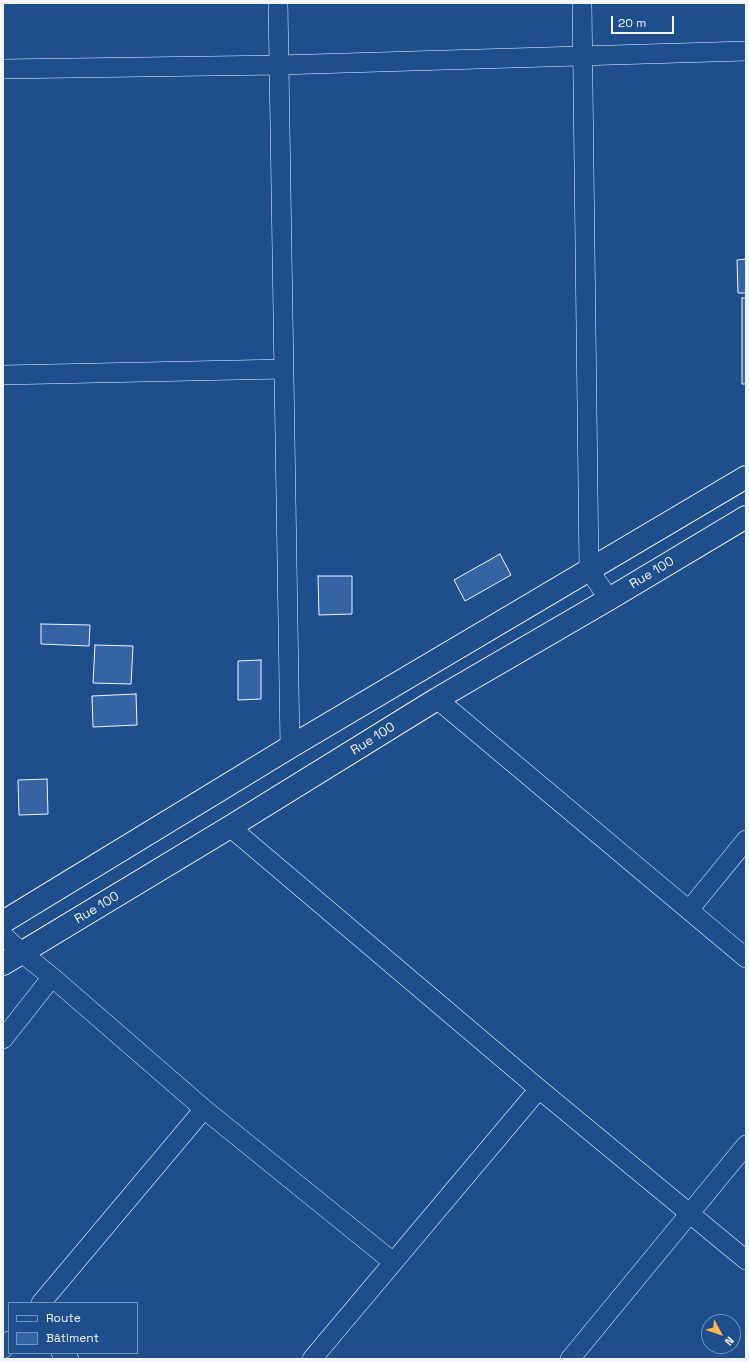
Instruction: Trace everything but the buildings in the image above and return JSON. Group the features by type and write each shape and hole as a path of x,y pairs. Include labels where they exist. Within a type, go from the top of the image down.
{"street":[{"path":"278,3 290,747"},
{"path":"582,3 584,56 589,570 609,599"},
{"path":"3,68 279,65 746,51"},
{"path":"3,375 284,369"},
{"path":"3,922 290,747 746,477"},
{"name":"Rue 100","path":"3,964 230,827 437,699 746,517"},
{"path":"437,699 746,958"},
{"path":"230,827 539,1090 746,1260"},
{"path":"688,910 746,840"},
{"path":"3,935 204,1109 393,1262"},
{"path":"3,1039 52,976"},
{"path":"312,1359 539,1090"},
{"path":"42,1302 204,1109"},
{"path":"570,1359 746,1145"}]}
